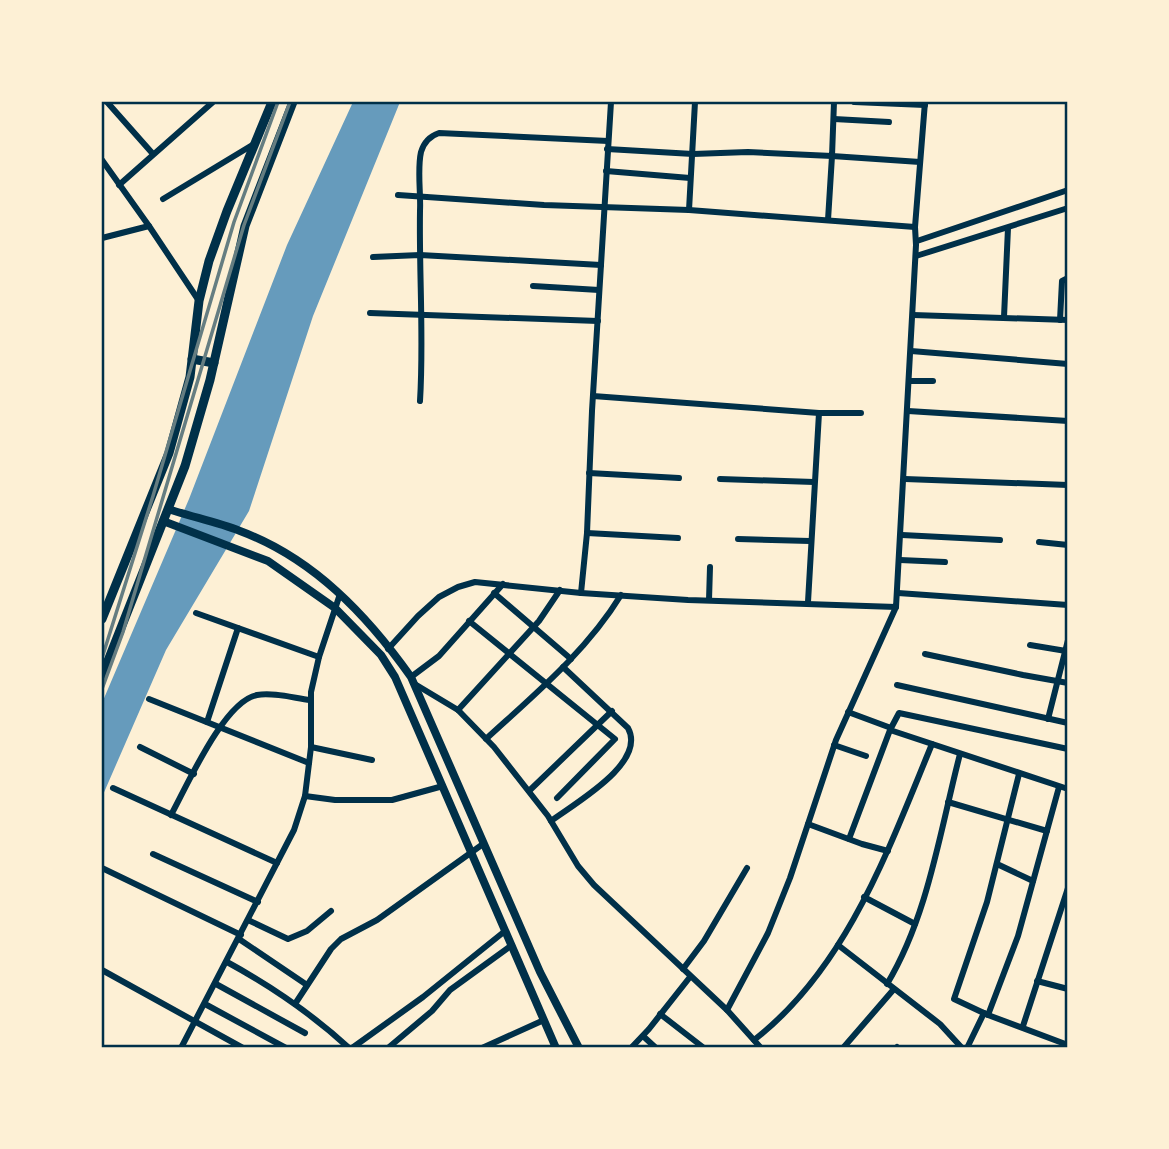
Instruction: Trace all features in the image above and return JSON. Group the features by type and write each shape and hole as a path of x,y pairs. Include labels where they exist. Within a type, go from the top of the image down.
{"main road":[{"path":"102,676 185,466 214,363 245,226 293,102"},
{"path":"102,619 169,453 190,377 200,301 222,223 269,103"},
{"path":"192,359 214,363"}],"street":[{"path":"107,102 153,154"},
{"path":"119,185 213,102"},
{"path":"580,593 587,533 603,206 611,102"},
{"path":"689,210 695,102"},
{"path":"828,220 834,102"},
{"path":"727,1010 768,933 790,878 834,745 896,607 898,593 915,227 925,103 854,102"},
{"path":"834,119 889,122"},
{"path":"420,401 421,152 426,140 439,133 608,141"},
{"path":"163,199 254,144"},
{"path":"607,149 691,154 748,152 920,162"},
{"path":"102,160 200,301"},
{"path":"102,174 109,170"},
{"path":"606,171 690,178"},
{"path":"916,248 1068,190"},
{"path":"398,195 544,205 689,210 915,227"},
{"path":"916,248 1008,228 1068,208"},
{"path":"102,239 149,226"},
{"path":"1004,317 1008,228"},
{"path":"373,257 420,255 601,265"},
{"path":"913,315 1064,320 1065,279 1053,274"},
{"path":"533,286 600,290"},
{"path":"370,313 598,321"},
{"path":"911,351 1068,365"},
{"path":"909,381 933,381"},
{"path":"593,396 819,413 861,413"},
{"path":"908,411 1068,421"},
{"path":"808,602 819,413"},
{"path":"589,473 678,478"},
{"path":"720,479 814,482"},
{"path":"905,479 1068,485"},
{"path":"168,509 241,531 275,547 326,580 390,648 412,680 540,972 579,1048"},
{"path":"163,522 268,561 335,608 381,655 395,677 556,1048"},
{"path":"587,533 678,538"},
{"path":"902,535 1000,540"},
{"path":"738,539 810,541"},
{"path":"1039,542 1068,545"},
{"path":"900,560 945,562"},
{"path":"709,600 710,567"},
{"path":"381,655 439,597 475,582 580,593 896,607"},
{"path":"412,680 439,656 503,583"},
{"path":"458,710 533,628 560,590"},
{"path":"494,593 570,659"},
{"path":"898,593 1068,605"},
{"path":"181,1048 294,830 305,796 311,747 310,700 319,657 340,594"},
{"path":"486,739 563,667 602,626 621,595"},
{"path":"196,614 319,657"},
{"path":"470,621 615,739 556,797"},
{"path":"207,722 238,628"},
{"path":"1048,719 1068,640"},
{"path":"1030,645 1066,651"},
{"path":"925,654 1068,683"},
{"path":"551,821 600,785 628,757 633,741 631,734 612,711 563,667"},
{"path":"412,680 458,710 486,739 515,772 551,821 578,866 594,885 727,1010 761,1048"},
{"path":"897,685 1068,723"},
{"path":"171,815 219,727 236,706 259,694 310,700"},
{"path":"149,699 309,763"},
{"path":"529,791 612,711"},
{"path":"848,712 960,754 1068,789"},
{"path":"849,839 898,714 1068,749"},
{"path":"754,1040 785,1012 838,945 888,851 932,744"},
{"path":"834,745 866,756"},
{"path":"140,747 194,774"},
{"path":"311,747 372,760"},
{"path":"428,752 441,747"},
{"path":"842,1048 890,986 900,964 915,924 960,754"},
{"path":"1019,774 998,864 954,999 1068,1045"},
{"path":"305,796 335,800 392,800 443,786"},
{"path":"838,945 940,1024 965,1048 986,1014 1008,965 1059,787"},
{"path":"113,788 277,863"},
{"path":"948,802 1047,831"},
{"path":"808,824 888,851"},
{"path":"295,1004 331,948 341,939 377,920 483,844"},
{"path":"153,854 258,902"},
{"path":"998,864 1033,881"},
{"path":"682,970 704,941 747,868"},
{"path":"102,869 240,937 307,985"},
{"path":"1023,1026 1064,910 1068,888"},
{"path":"864,898 915,924"},
{"path":"248,920 288,939 307,931 331,911"},
{"path":"227,962 262,981 351,1048 423,997 505,931"},
{"path":"388,1048 432,1011 450,990 512,945"},
{"path":"102,970 243,1048"},
{"path":"526,978 540,972"},
{"path":"631,1048 690,976"},
{"path":"1037,981 1068,989"},
{"path":"216,984 305,1033"},
{"path":"205,1004 286,1048"},
{"path":"660,1014 704,1048"},
{"path":"482,1048 544,1020"},
{"path":"643,1036 656,1048"},
{"path":"947,1048 954,1040"}],"water":[{"path":"353,102 400,102 313,316 249,511 166,650 102,797 102,703 189,499 287,245"}],"railway":[{"path":"102,658 234,222 278,102"},
{"path":"102,689 123,632 244,225 290,102"}]}
